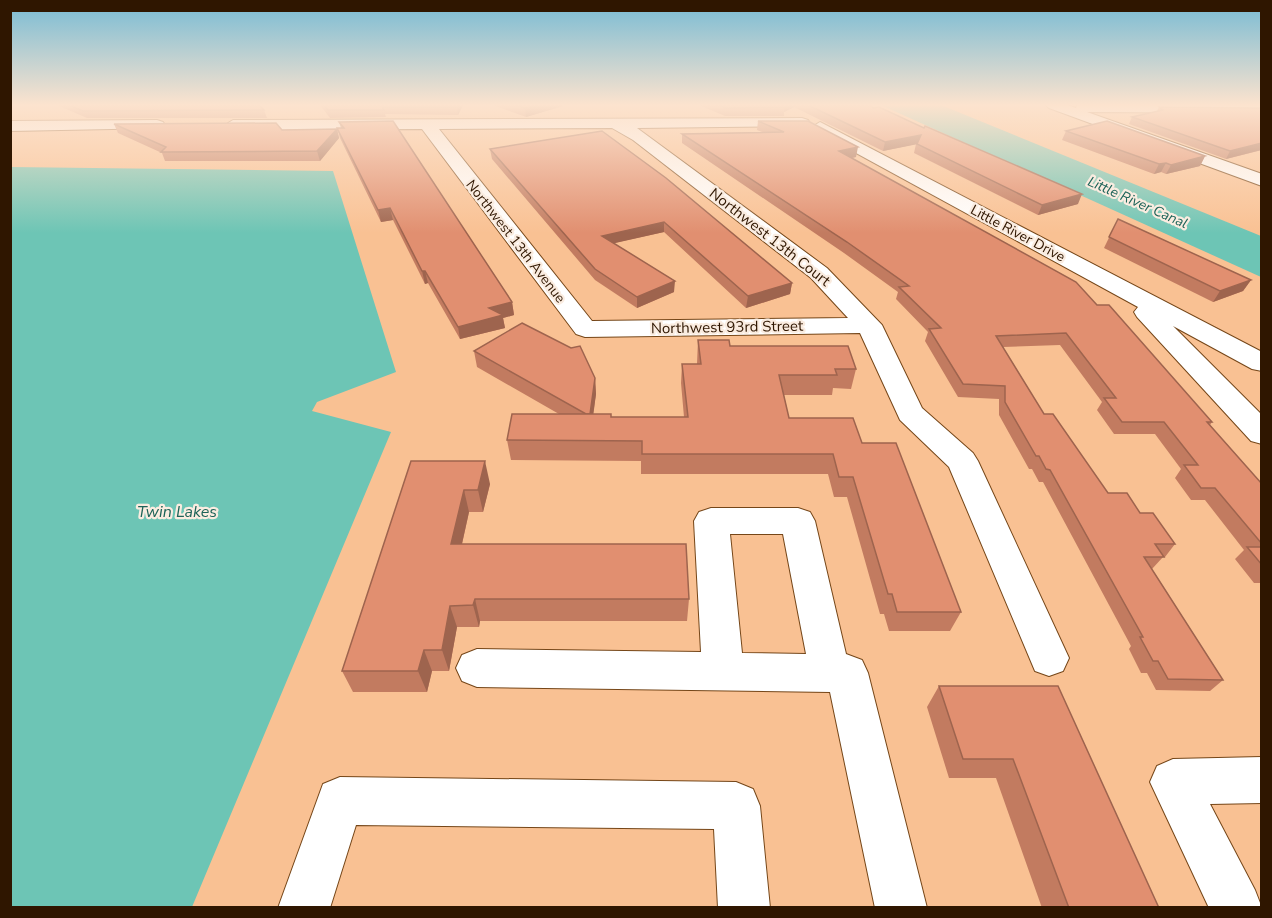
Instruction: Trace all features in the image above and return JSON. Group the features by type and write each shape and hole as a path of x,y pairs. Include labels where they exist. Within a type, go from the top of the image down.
{"street":[{"name":"Northwest 13th Avenue","path":"444,148 585,329"},
{"name":"Northwest 13th Court","path":"655,148 819,273 869,325 910,413 962,461 1049,658"},
{"name":"Little River Drive","path":"858,148 1262,363"},
{"path":"1173,148 1257,178"},
{"path":"1127,292 1262,434"},
{"name":"Northwest 93rd Street","path":"585,329 869,325"},
{"path":"1228,398 1262,395"},
{"path":"723,671 711,521 798,521 830,673"},
{"path":"477,668 847,673 901,908"},
{"path":"1237,908 1173,782 1262,780"},
{"path":"304,908 340,801 736,806 744,908"}],"water":[{"name":"Little River Canal","path":"976,148 1046,148 1261,236 1261,277"},
{"name":"Twin Lakes","path":"11,167 333,171 396,372 317,402 312,411 391,432 192,907 11,907"}],"building":[{"path":"165,148 320,148 317,151 161,152"},
{"path":"347,148 411,148 512,302 489,308 503,315 458,327 425,271 422,271 390,208 378,210"},
{"path":"625,148 666,178 792,283 748,296 664,222 602,236 675,281 637,297 595,269 490,149"},
{"path":"703,148 854,148 839,151 1076,282 1097,305 1109,305 1212,422 1207,422 1262,484 1262,544 1215,488 1201,488 1184,465 1198,465 1164,422 1122,422 1104,398 1116,398 1066,333 996,336 1044,414 1053,414 1108,493 1127,493 1140,513 1153,513 1175,544 1155,544 1164,557 1144,557 1223,680 1168,679 1158,661 1153,661 1140,637 1143,637 1050,470 1046,469 1039,456 1036,456 1005,402 1005,386 963,384 929,329 941,328 899,287 909,286 847,242"},
{"path":"925,148 975,148 1082,194 1042,205"},
{"path":"1113,148 1182,148 1205,156 1171,165 1159,164"},
{"path":"1221,148 1243,148 1230,151"},
{"path":"1118,219 1251,280 1220,291 1109,237"},
{"path":"522,323 571,348 580,346 595,378 590,414 586,414 474,351"},
{"path":"698,340 729,340 730,346 848,346 856,369 835,369 837,375 779,375 789,418 853,418 862,443 896,443 961,612 897,612 892,594 888,594 853,477 839,477 833,454 642,454 642,441 507,440 512,414 688,417 682,364 701,364"},
{"path":"411,461 485,461 478,490 464,490 451,544 686,544 689,599 475,599 473,605 450,606 442,650 424,650 418,671 342,671"},
{"path":"1247,547 1262,547 1262,565"},
{"path":"939,686 1058,686 1159,908 1069,908 1013,759 963,759"}]}
